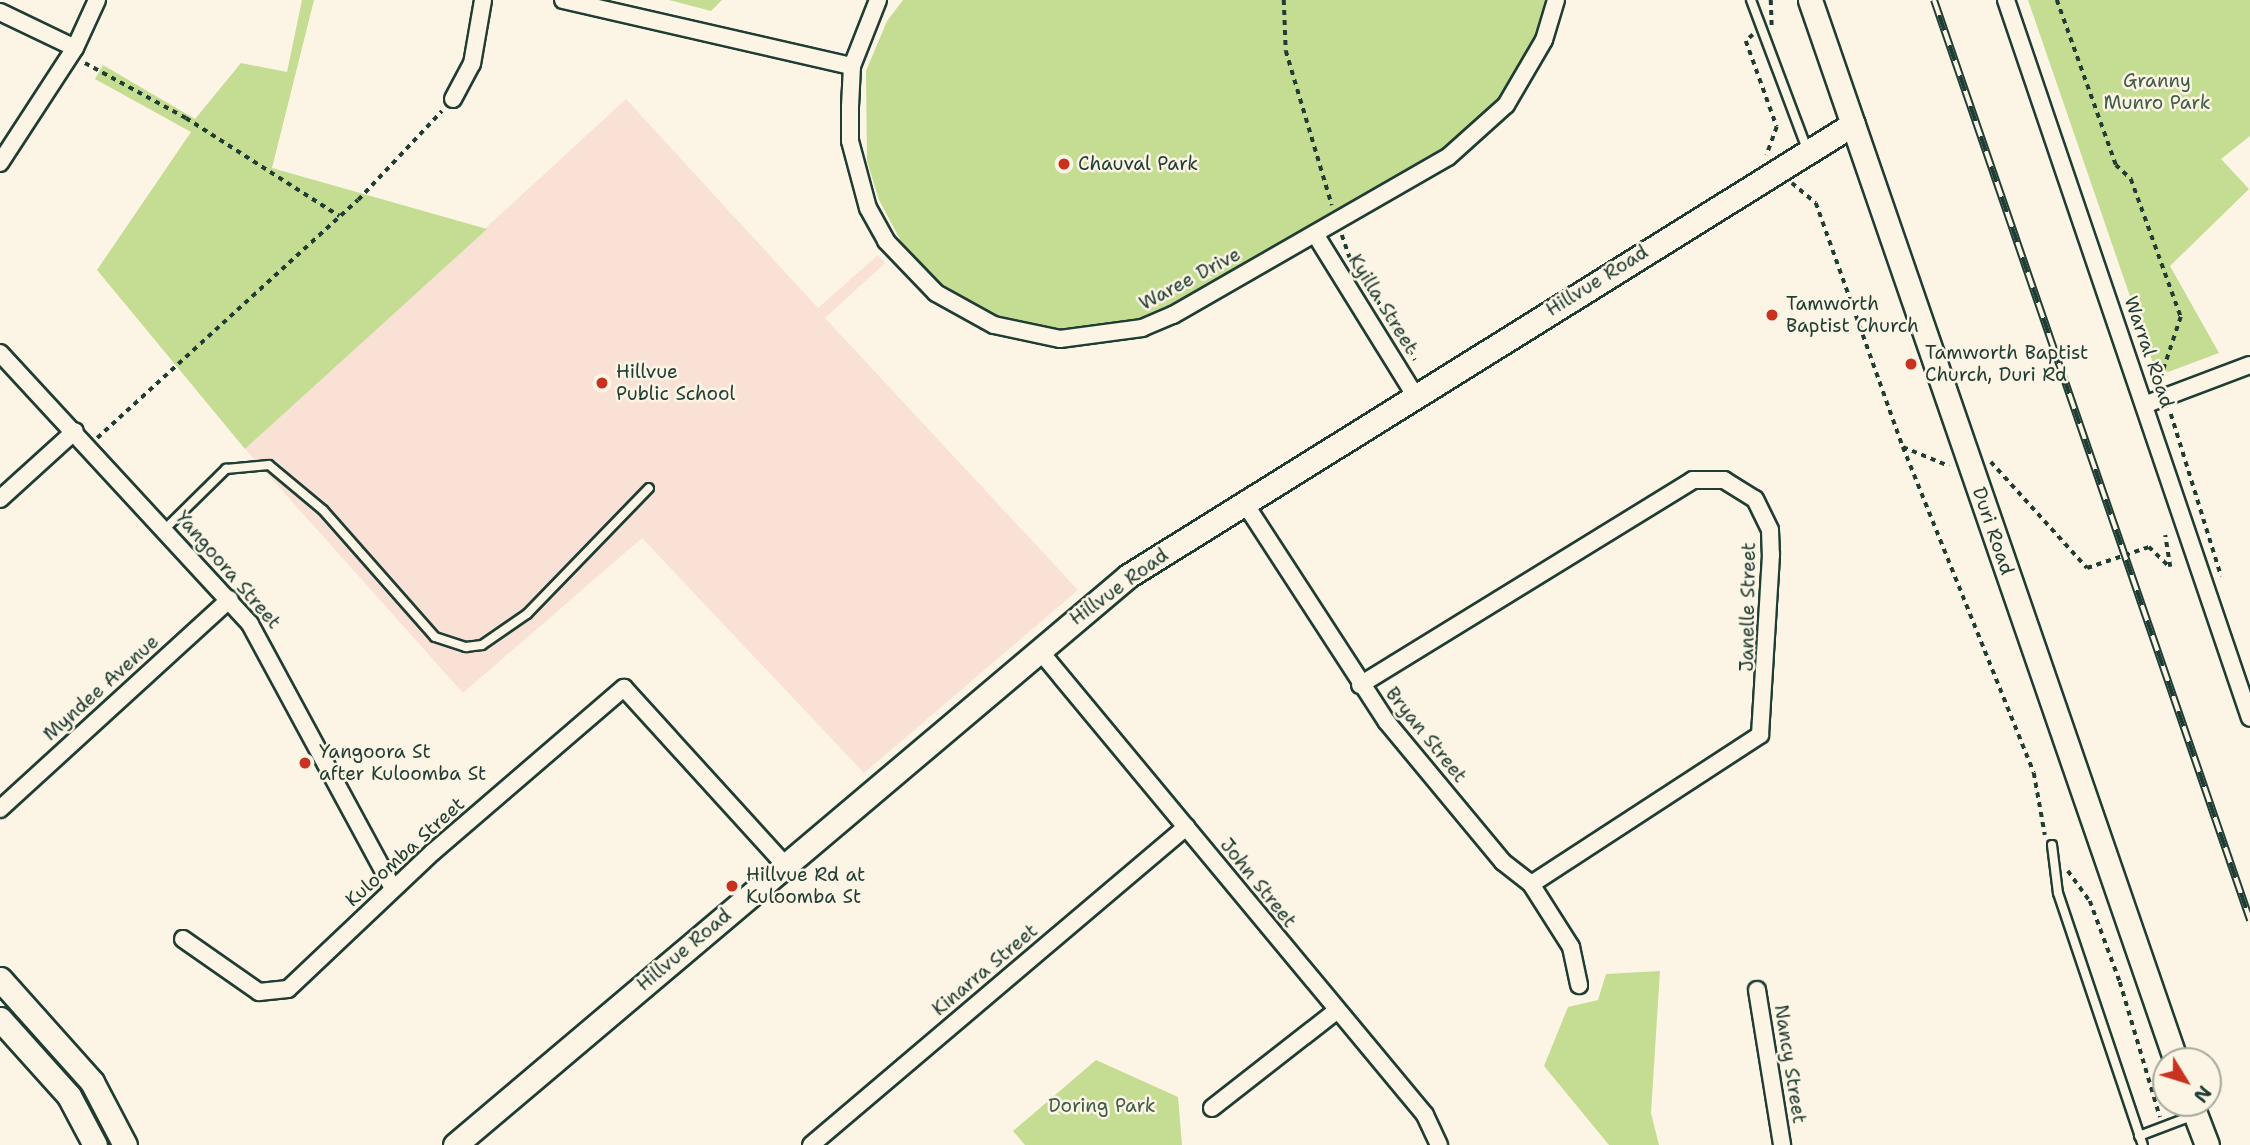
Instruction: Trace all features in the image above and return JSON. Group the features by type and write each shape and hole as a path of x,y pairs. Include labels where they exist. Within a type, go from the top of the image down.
{"street":[{"path":"0,163 73,52 97,0"},
{"path":"453,99 472,64 483,0"},
{"path":"563,0 852,66"},
{"name":"Waree Drive","path":"878,0 852,66 850,141 880,230 936,293 993,325 1060,339 1142,328 1315,234 1481,132 1528,72 1556,0"},
{"name":"Duri Road","path":"1810,0 2171,1047"},
{"name":"Warral Road","path":"2006,0 2249,710"},
{"path":"0,12 73,52"},
{"name":"Hillvue Road","path":"455,1145 784,864 1128,576 1807,149 1853,124"},
{"name":"Kyilla Street","path":"1315,234 1415,395"},
{"name":"Yangoora Street","path":"0,353 230,599 269,649 393,888"},
{"path":"2144,405 2250,365"},
{"path":"0,499 75,431"},
{"name":"Janelle Street","path":"1360,685 1693,480 1724,480 1755,499 1770,530 1771,555 1760,735 1531,884"},
{"name":"Bryan Street","path":"1244,502 1360,685 1503,862 1531,884 1571,947 1579,985"},
{"name":"Myndee Avenue","path":"0,809 230,599"},
{"name":"John Street","path":"1039,650 1425,1115 1439,1145"},
{"name":"Kuloomba Street","path":"183,939 259,992 288,989 393,888 624,688 784,864"},
{"name":"Kinarra Street","path":"811,1145 1186,827"},
{"path":"0,979 92,1082 125,1145"},
{"name":"Nancy Street","path":"1757,990 1782,1145"},
{"path":"26,1008 2,1025 69,1096 95,1145"},
{"path":"1212,1108 1336,1011"},
{"path":"2196,1117 2207,1145"}],"lane":[{"path":"1751,0 1807,149"},
{"path":"165,528 226,469 269,465 323,510 435,637 466,647 498,636 527,614 649,488"},
{"path":"2052,845 2058,893 2143,1145"},
{"path":"2139,1136 2179,1117"}],"path":[{"path":"1284,0 1286,51 1336,220 1357,269"},
{"path":"1771,0 1776,23 1764,33 1746,41 1777,127 1766,151 1774,170 1816,203 1903,447 2034,773 2039,825 2090,901 2164,1126"},
{"path":"2057,0 2116,165 2131,179 2181,317 2160,380"},
{"path":"73,52 186,118 340,216"},
{"path":"88,446 340,216 453,99"},
{"path":"1372,292 1415,360"},
{"path":"2171,414 2224,586"},
{"path":"1903,447 1955,469 1982,457 1997,466 2087,568 2149,547 2170,568 2165,535"}],"shaded area":[{"name":"Hillvue Public School","path":"626,99 818,308 878,255 885,263 825,318 1078,590 864,773 642,538 463,693 245,449"}],"green space":[{"path":"302,0 314,0 272,168 487,229 245,449 97,270 191,132 95,79 103,65 195,119 241,63 287,72"},
{"path":"669,0 722,0 711,11"},
{"name":"Chauval Park","path":"903,0 1549,0 1525,70 1490,117 1444,156 1156,319 1069,334 998,318 936,280 902,243 879,200 867,161 866,71 887,21"},
{"name":"Granny Munro Park","path":"2028,0 2250,0 2250,136 2221,159 2249,189 2170,266 2219,353 2168,372 2154,366"},
{"path":"1660,971 1651,1113 1659,1145 1609,1145 1544,1066 1568,1007 1598,1000 1606,974"},
{"name":"Doring Park","path":"1096,1060 1178,1097 1182,1145 1025,1145 1013,1131"}],"railway":[{"path":"1934,0 2250,920"}],"place":[{"name":"Chauval Park","path":"1064,164"},
{"name":"Tamworth Baptist Church","path":"1772,315"},
{"name":"Tamworth Baptist Church, Duri Rd","path":"1911,364"},
{"name":"Hillvue Public School","path":"602,383"},
{"name":"Yangoora St after Kuloomba St","path":"305,763"},
{"name":"Hillvue Rd at Kuloomba St","path":"732,886"}]}
